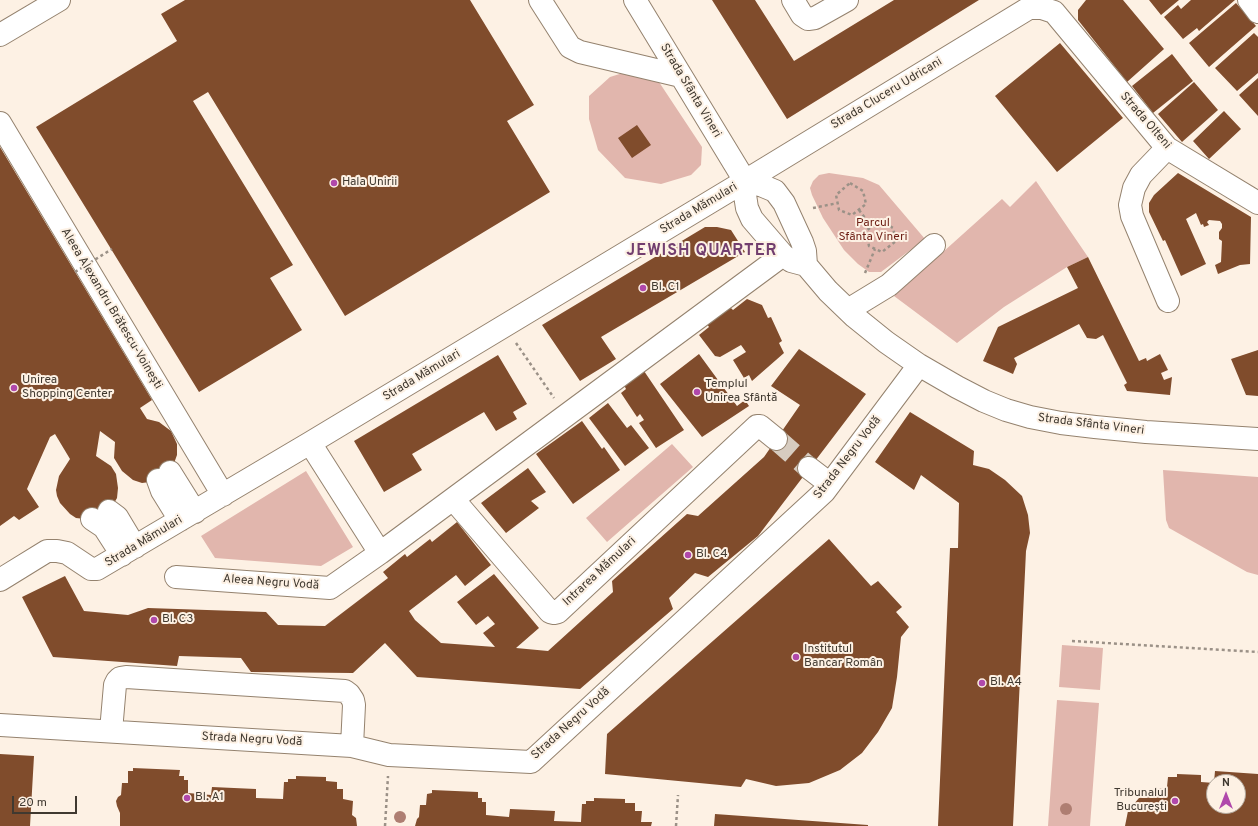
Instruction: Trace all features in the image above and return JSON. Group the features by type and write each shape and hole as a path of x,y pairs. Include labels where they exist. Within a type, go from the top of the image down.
{"street":[{"path":"0,36 59,0"},
{"path":"540,0 564,39 570,47 575,50 681,76"},
{"name":"Strada Sfânta Vineri","path":"635,0 745,181 747,208 752,219 783,255 792,261 806,265 828,291 848,310 886,342 918,365 956,388 984,401 1030,417 1061,423 1110,429 1258,438"},
{"path":"793,0 802,15 808,19 815,18 846,0"},
{"path":"1249,0 1258,12"},
{"name":"Strada Olteni","path":"1029,8 1042,8 1054,12 1167,148 1258,203"},
{"name":"Strada Cluceru Udricani","path":"745,181 1029,8"},
{"name":"Aleea Alexandru Brătescu-Voinești","path":"0,123 223,495"},
{"path":"1167,148 1141,175 1134,188 1130,205 1132,216 1168,301"},
{"path":"745,181 775,191 784,203 802,242 805,251 806,265"},
{"name":"Strada Mămulari","path":"0,580 47,551 67,553 92,569 97,570 745,181"},
{"path":"848,310 889,285 934,245"},
{"path":"310,443 380,554 783,255"},
{"name":"Strada Negru Vodă","path":"0,725 352,746 389,755 531,762 824,492 918,365"},
{"name":"Intrarea Mămulari","path":"453,499 550,612 554,613 558,612 757,426 760,426 776,439"},
{"path":"809,468 830,484"},
{"path":"164,476 162,491 188,516"},
{"path":"101,515 104,527 128,551"},
{"name":"Aleea Negru Vodă","path":"176,577 330,588 380,554"},
{"path":"112,732 115,685 120,678 126,677 345,691 353,700 354,705 352,746"}],"path":[{"path":"850,183 863,191 866,204 852,215 839,210 838,203 836,194 850,183"},
{"path":"813,208 838,203"},
{"path":"859,210 872,226"},
{"path":"880,220 893,228 896,241 882,252 875,249 869,246 866,231 880,220"},
{"path":"75,272 112,249"},
{"path":"864,275 875,249"},
{"path":"505,326 566,416"},
{"path":"1072,641 1258,652"},
{"path":"385,826 389,755"},
{"path":"676,826 678,795"}],"green space":[{"path":"626,72 659,82 702,147 701,165 691,175 661,184 625,178 598,150 589,119 589,96 610,77"},
{"name":"Parcul Sfânta Vineri","path":"829,173 863,178 879,185 925,239 881,272 869,272 858,264 844,250 823,218 812,195 810,188 813,181 819,175"},
{"path":"1036,181 1088,257 1067,267 1004,307 957,343 894,296 1002,199 1010,207"},
{"path":"672,444 693,467 607,542 586,518"},
{"path":"1163,470 1258,477 1258,575 1247,572 1169,528 1166,520"},
{"path":"306,471 353,547 321,566 215,558 201,536"},
{"path":"1062,645 1103,648 1100,690 1059,687"},
{"path":"1057,700 1099,703 1090,826 1048,826"}],"building":[{"path":"185,0 470,0 534,105 507,121 550,192 345,316 208,92 193,101 293,265 270,278 302,330 199,392 36,127 177,41 161,14"},
{"path":"712,0 755,0 794,61 894,0 979,0 787,119"},
{"path":"1086,0 1123,0 1164,49 1127,82 1078,20 1078,10"},
{"path":"1149,0 1179,0 1161,15"},
{"path":"1191,0 1235,0 1199,31 1197,28 1183,39 1164,17 1178,5 1181,9"},
{"path":"1236,3 1256,26 1209,67 1189,43"},
{"path":"1254,33 1258,37 1258,73 1237,91 1215,68"},
{"path":"1060,43 1123,118 1057,172 995,96"},
{"path":"1172,54 1193,81 1153,113 1132,86"},
{"path":"1258,78 1258,116 1239,95"},
{"path":"1194,82 1218,110 1182,142 1158,114"},
{"path":"1224,111 1241,129 1209,159 1193,141"},
{"path":"637,125 651,145 632,158 618,138"},
{"path":"0,147 152,400 140,408 147,419 159,422 171,431 177,444 177,455 173,466 150,482 142,483 133,480 122,471 114,458 115,442 100,431 96,456 111,466 116,474 118,488 117,498 113,505 85,519 76,518 70,514 60,503 57,496 56,490 59,476 70,459 55,434 50,437 27,489 39,507 19,520 14,516 0,526"},
{"path":"1178,173 1251,217 1250,264 1240,265 1218,274 1215,265 1221,262 1222,241 1219,239 1219,232 1222,228 1222,224 1220,221 1209,220 1207,222 1209,225 1204,227 1203,224 1201,225 1196,213 1186,219 1206,264 1181,276 1165,240 1163,241 1149,212 1149,203 1154,195"},
{"name":"Bl. C1","path":"705,227 717,227 731,230 745,252 601,337 616,359 580,381 542,325"},
{"path":"1088,257 1139,361 1146,358 1147,361 1160,354 1168,370 1161,373 1164,380 1172,377 1170,395 1127,391 1124,385 1127,383 1103,335 1096,339 1087,338 1079,324 1014,358 1017,364 1013,374 983,361 998,327 1078,288 1067,267"},
{"path":"747,299 762,305 768,318 771,317 782,341 779,343 784,353 752,381 749,375 744,378 733,360 746,352 741,345 720,357 715,356 699,335 709,327 707,324 730,307 733,310"},
{"path":"799,349 866,394 758,536 708,577 695,573 669,598 673,609 580,689 417,677 385,643 353,673 251,672 241,658 179,656 177,666 53,657 22,597 65,576 84,611 128,615 148,608 266,612 278,625 325,626 388,578 383,572 405,554 407,557 430,539 432,542 457,522 491,565 465,586 456,575 409,611 415,620 441,643 495,647 483,633 495,624 488,616 476,625 457,602 494,574 539,628 516,648 548,651 613,592 612,581 687,514 698,516 764,457 800,405 771,386"},
{"path":"1258,350 1258,396 1246,395 1231,359"},
{"name":"Templul Unirea Sfântă","path":"699,354 737,406 745,400 749,406 702,437 660,384"},
{"path":"498,355 527,404 513,412 517,419 496,431 484,412 412,454 422,470 384,492 354,441"},
{"path":"644,371 684,430 656,448 639,423 644,420 640,414 637,417 621,393 626,389 624,385"},
{"path":"608,403 627,428 631,425 649,448 625,466 589,418"},
{"name":"Bl. A4","path":"910,412 974,451 973,465 989,469 1005,480 1022,496 1028,515 1030,533 1026,551 1013,826 938,826 950,548 958,548 959,503 921,475 914,490 875,462"},
{"path":"582,421 602,449 604,447 620,470 573,504 536,454"},
{"path":"528,468 546,492 531,501 539,508 506,533 481,503"},
{"name":"Institutul Bancar Român","path":"829,539 871,586 878,581 902,607 896,612 909,627 901,637 892,708 878,732 862,753 840,770 809,783 776,786 746,779 741,787 605,774 607,734"},
{"path":"0,754 34,756 30,826 0,826"},
{"name":"Bl. A1","path":"133,768 180,770 179,776 184,776 184,780 188,780 188,793 211,795 212,787 256,789 256,798 283,799 284,782 288,782 288,779 296,779 296,776 326,777 326,781 337,782 337,789 343,789 343,799 353,801 352,815 356,818 357,826 120,826 120,813 116,801 121,795 122,783 128,783 128,771 133,771"},
{"name":"Tribunalul București","path":"1215,771 1258,774 1258,826 1125,826 1128,811 1139,798 1149,791 1167,787 1168,777 1177,777 1177,774 1201,775 1201,782 1206,782 1206,814 1246,814 1246,774 1215,774"},
{"path":"432,790 478,792 478,798 482,798 482,802 486,802 486,815 509,817 510,809 555,811 554,821 581,822 582,804 586,804 586,801 594,801 594,798 625,799 625,803 635,803 635,811 642,811 641,822 652,822 651,826 415,826 419,817 420,805 426,805 427,794 432,793"},
{"path":"715,814 868,825 868,826 714,826"}],"tunnel":[{"path":"776,439 809,468"}],"place":[{"name":"Hala Unirii","path":"334,183"},
{"name":"Bl. C1","path":"643,288"},
{"name":"Unirea Shopping Center","path":"14,388"},
{"name":"Templul Unirea Sfântă","path":"697,392"},
{"name":"Bl. C4","path":"688,555"},
{"name":"Bl. C3","path":"154,620"},
{"name":"Institutul Bancar Român","path":"796,657"},
{"name":"Bl. A4","path":"982,683"},
{"name":"Bl. A1","path":"187,798"},
{"name":"Tribunalul București","path":"1175,801"}],"district":[{"name":"JEWISH QUARTER","path":"702,252"}]}
